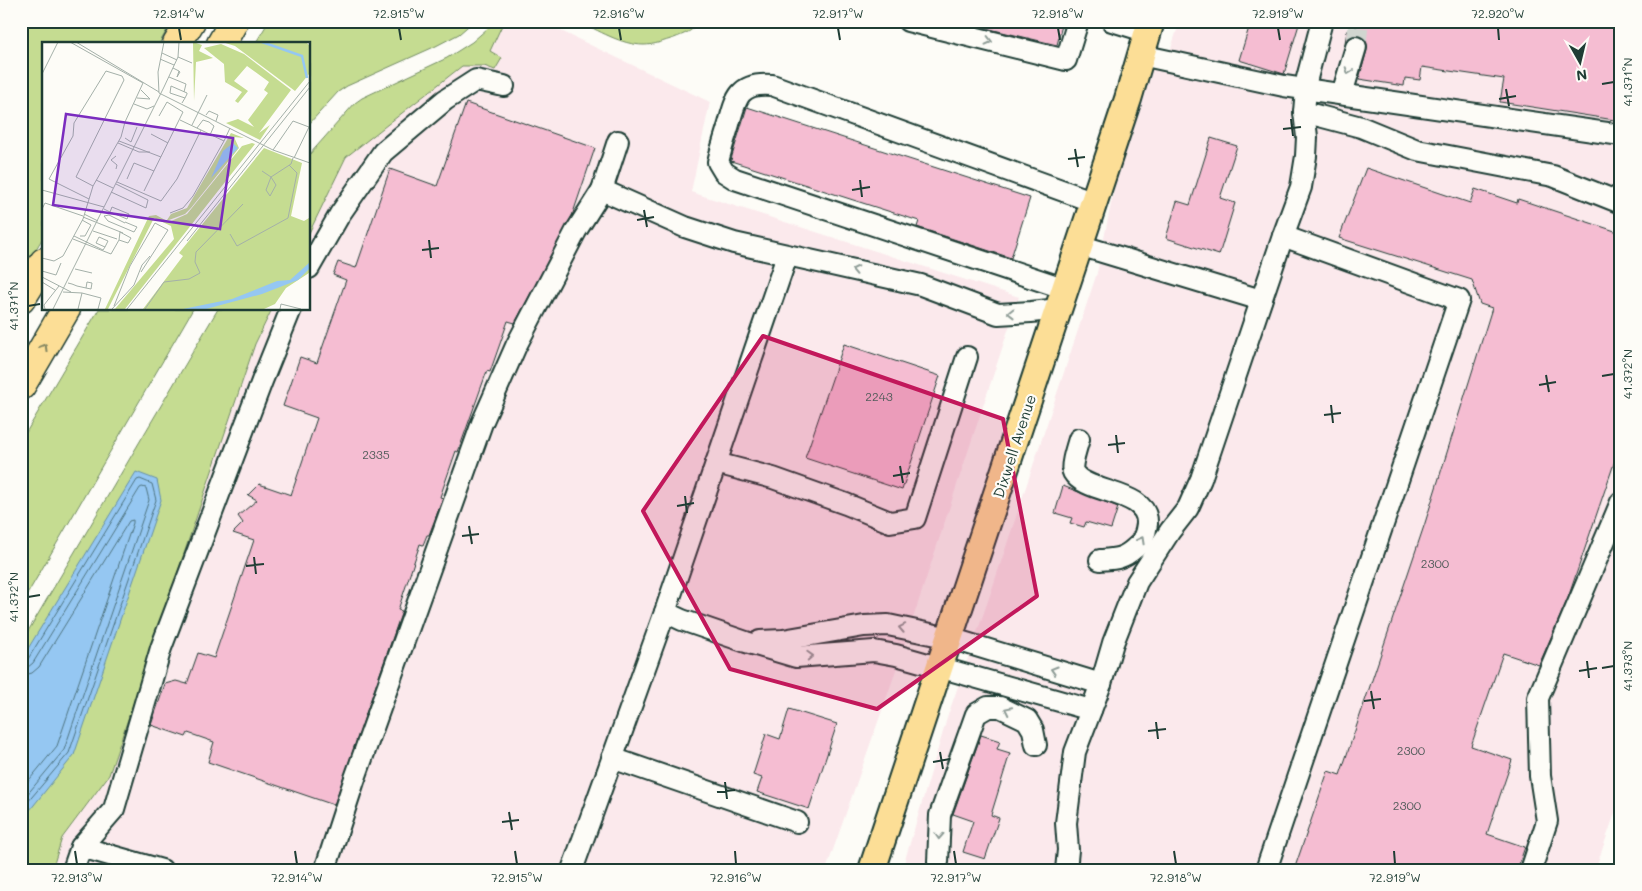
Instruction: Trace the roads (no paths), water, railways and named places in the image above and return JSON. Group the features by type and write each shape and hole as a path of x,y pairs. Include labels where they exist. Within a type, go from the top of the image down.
{"highway":[{"path":"178,42 191,21"},
{"path":"222,42 234,21"},
{"path":"21,299 42,265"},
{"path":"21,386 65,310"}],"main road":[{"name":"Dixwell Avenue","path":"872,870 1063,299 1147,36"}],"lane":[{"path":"908,21 1066,60 1078,21"},
{"path":"1112,21 1147,36 1284,86 1621,135"},
{"path":"1066,870 1068,850 1066,823 1075,752 1101,684 1113,643 1137,582 1156,551 1188,508 1201,479 1301,187 1307,138 1304,112 1307,78 1322,21"},
{"path":"1342,94 1356,46"},
{"path":"310,266 340,214 383,152 445,100 476,80 504,86"},
{"path":"1063,299 734,179 724,172 718,162 736,99 744,90 758,84 772,85 1094,202"},
{"path":"1304,112 1361,127 1417,150 1554,176 1621,203"},
{"path":"326,870 354,782 482,423 516,346 576,231 602,190 618,142"},
{"path":"602,190 685,226 734,243 921,285 998,314 1031,312 1063,299"},
{"path":"1266,870 1459,300 1283,236"},
{"path":"1079,245 1261,300"},
{"path":"572,870 665,612 787,256"},
{"path":"73,870 81,847 114,809 161,648 258,390 291,310"},
{"path":"716,463 773,478 890,522 915,518 967,357"},
{"path":"1079,439 1072,469 1074,474 1087,483 1136,502 1146,516 1146,530 1137,548 1122,558 1100,560"},
{"path":"1531,870 1547,821 1540,776 1538,698 1621,502"},
{"path":"665,612 682,620 746,642 796,657 874,651 896,655 1091,710"},
{"path":"746,642 783,640 864,626 888,625 950,638 1101,684"},
{"path":"938,862 940,815 976,714 988,707 1000,707 1027,720 1033,730 1036,745"},
{"path":"612,758 797,822"},
{"path":"81,847 162,870"}],"water":[{"path":"136,472 157,480 161,500 74,755 30,810 21,817 21,660"}],"tunnel":[{"path":"1356,47 1359,21"}]}
